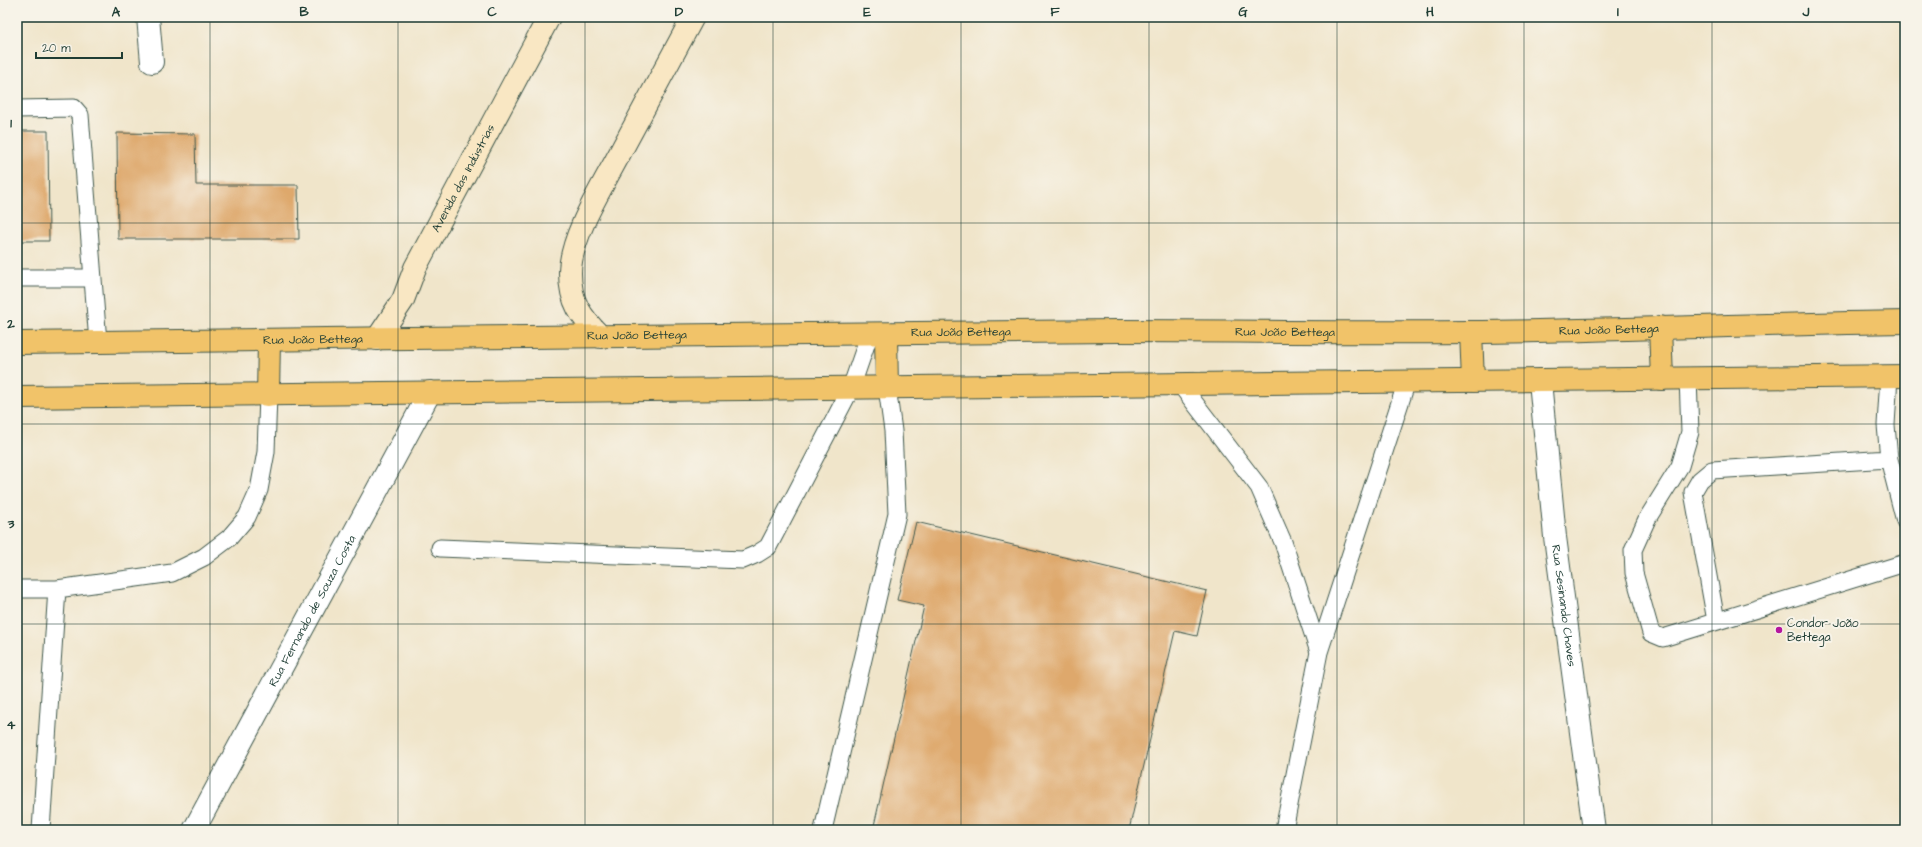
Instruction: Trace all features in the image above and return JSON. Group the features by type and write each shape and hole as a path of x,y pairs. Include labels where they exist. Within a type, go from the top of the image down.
{"main road":[{"name":"Avenida das Indústrias","path":"378,339 402,300 415,268 549,17"},
{"path":"601,336 587,323 574,303 570,272 573,254 582,227 598,195 694,17"},
{"name":"Rua João Bettega","path":"17,343 378,339 450,336 878,334 1109,331 1471,332 1905,322"},
{"path":"1660,327 1662,379"},
{"path":"1471,332 1473,381"},
{"path":"878,334 887,387"},
{"path":"268,394 269,340"},
{"path":"17,398 1897,376"}],"street":[{"path":"148,17 152,62"},
{"name":"Rua Sesinando Chaves","path":"1540,381 1555,537 1594,830"},
{"name":"Rua Fernando de Souza Costa","path":"194,830 430,392"}],"lane":[{"path":"17,109 74,108 80,114 98,342"},
{"path":"17,278 93,278"},
{"path":"440,548 743,560 757,554 768,547 878,334"},
{"path":"1897,376 1886,425 1889,459 1905,521"},
{"path":"1688,378 1690,432 1680,466 1647,519 1633,550 1634,573 1651,633 1663,638 1905,563"},
{"path":"1284,830 1319,652 1407,382"},
{"path":"1180,384 1259,487 1283,542 1319,652"},
{"path":"823,830 897,514 893,431 887,387"},
{"path":"17,589 57,589 172,573 204,557 228,538 247,517 259,490 266,452 268,394"},
{"path":"1716,621 1693,492 1700,480 1712,470 1889,459"},
{"path":"41,830 57,589"}],"building":[{"path":"17,131 48,131 49,241 17,241"},
{"path":"117,133 195,134 196,185 298,185 299,239 118,239"},
{"path":"916,522 1207,591 1197,636 1175,631 1129,830 873,830 924,606 897,600"}],"place":[{"name":"Condor João Bettega","path":"1779,630"}]}
